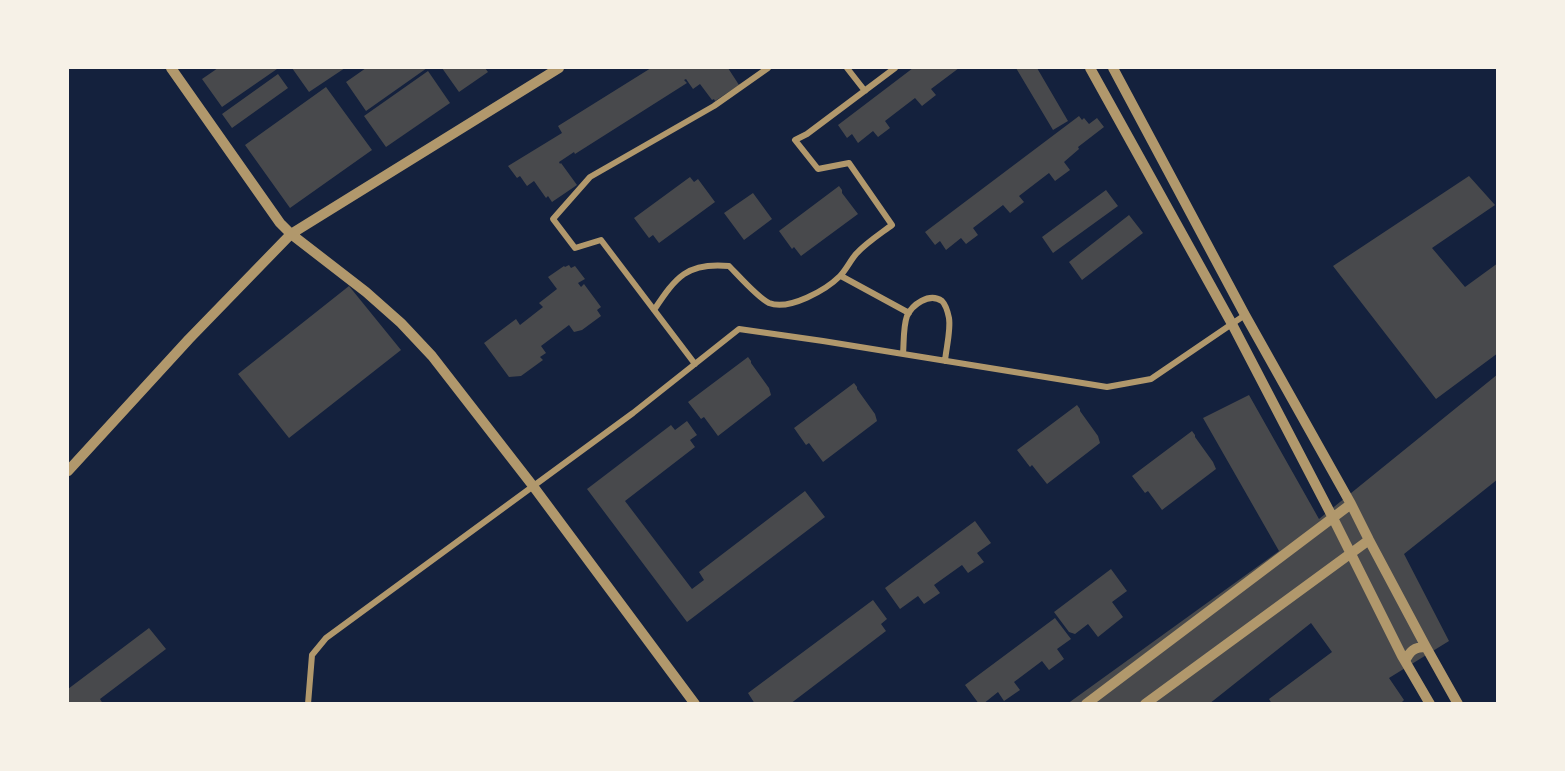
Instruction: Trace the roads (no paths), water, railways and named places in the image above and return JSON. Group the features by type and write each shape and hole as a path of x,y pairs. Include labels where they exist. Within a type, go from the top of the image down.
{"street":[{"path":"171,68 271,210 291,234 366,292 432,356 533,486 695,704"},
{"path":"68,471 189,339 291,234 559,68"},
{"path":"695,364 601,240 576,248 553,219 590,177 714,106 768,68"},
{"path":"847,68 865,91"},
{"path":"654,310 667,290 687,270 712,264 729,266 769,303 777,305 791,303 818,293 841,276 856,254 892,225 849,163 818,168 795,140 807,134 895,68"},
{"path":"1090,68 1232,324 1405,662 1430,704"},
{"path":"1113,68 1458,704"},
{"path":"841,276 909,313"},
{"path":"903,354 906,319 912,307 932,298 941,301 946,307 950,321 945,361"},
{"path":"308,704 312,655 326,638 633,413 739,329 1107,387 1151,379 1245,315"},
{"path":"1086,704 1351,504"},
{"path":"1145,704 1369,540"},
{"path":"1405,662 1412,650 1426,647"}]}
